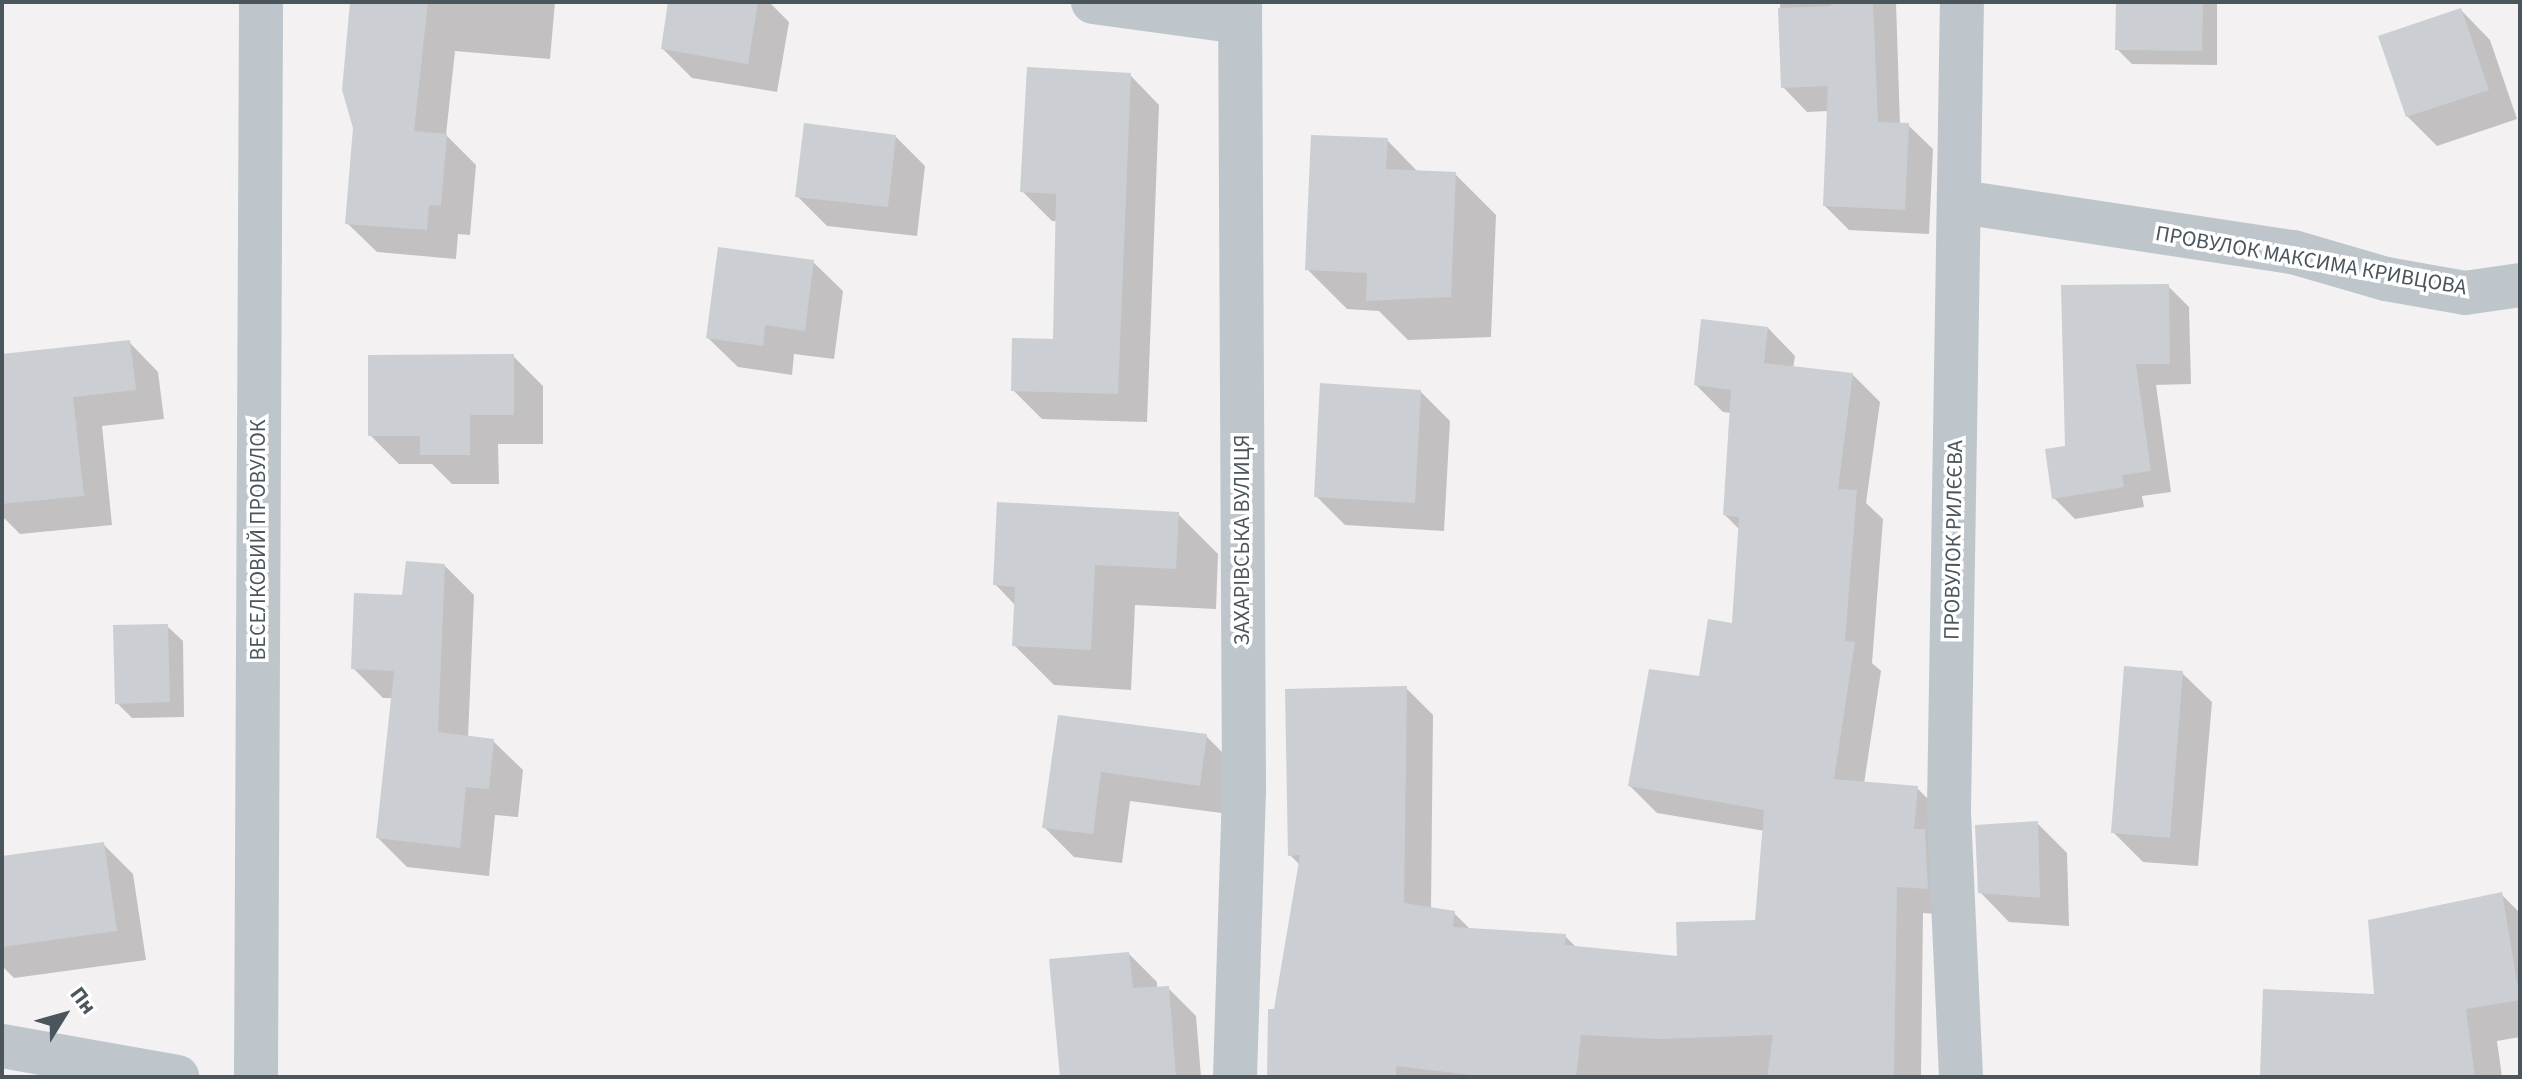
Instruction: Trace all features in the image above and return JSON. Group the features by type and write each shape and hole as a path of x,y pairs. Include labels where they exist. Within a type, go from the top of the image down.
{"street":[{"name":"ВЕСЕЛКОВИЙ ПРОВУЛОК","path":"256,1077 261,2"},
{"path":"1093,2 1240,12"},
{"name":"ПРОВУЛОК РИЛЄЄВА","path":"1961,1077 1949,808 1962,2"},
{"name":"ЗАХАРІВСЬКА ВУЛИЦЯ","path":"1235,1077 1244,789 1240,12"},
{"name":"ПРОВУЛОК МАКСИМА КРИВЦОВА","path":"1961,202 2293,252 2386,279 2465,293 2520,285"},
{"path":"2,1046 177,1077"}],"building":[{"path":"350,2 428,2 414,131 447,134 441,206 429,205 427,230 345,224 353,128 342,90"},
{"path":"668,2 758,2 748,64 661,49"},
{"path":"1832,2 1873,2 1878,122 1909,123 1905,210 1823,206 1828,86 1781,88 1778,8 1831,6"},
{"path":"2116,2 2203,2 2202,51 2115,50"},
{"path":"2461,8 2489,90 2406,117 2378,36"},
{"path":"1027,67 1131,73 1118,394 1011,391 1012,338 1053,339 1056,194 1020,192"},
{"path":"804,123 896,135 888,207 795,197"},
{"path":"1311,135 1388,138 1386,169 1456,172 1451,297 1366,301 1367,273 1305,270"},
{"path":"718,247 814,260 805,331 765,325 763,346 706,338"},
{"path":"2169,284 2170,364 2136,364 2151,471 2122,475 2124,487 2052,499 2045,449 2065,446 2061,285"},
{"path":"1701,319 1768,327 1764,363 1853,373 1838,489 1857,490 1845,641 1855,642 1834,779 1918,786 1914,829 1925,829 1928,889 1897,887 1894,1077 1767,1077 1773,1035 1660,1039 1581,1035 1576,1077 1487,1077 1396,1066 1396,1077 1267,1077 1268,1009 1274,1009 1300,855 1288,856 1285,689 1407,686 1404,903 1455,911 1453,927 1566,934 1565,945 1677,956 1676,922 1755,920 1764,810 1628,786 1649,669 1699,676 1708,619 1732,623 1739,517 1723,515 1731,390 1694,385"},
{"path":"130,340 136,390 73,397 84,496 2,504 2,354"},
{"path":"514,354 514,415 470,415 470,455 420,455 420,436 368,436 368,355"},
{"path":"1320,383 1421,390 1415,503 1314,497"},
{"path":"997,502 1179,512 1176,569 1095,565 1091,650 1012,646 1015,587 993,585"},
{"path":"406,561 445,564 438,732 494,739 489,789 466,787 460,848 376,838 394,671 351,669 354,593 402,595"},
{"path":"168,624 170,702 115,704 113,625"},
{"path":"2124,666 2183,671 2170,838 2111,833"},
{"path":"1058,715 1207,734 1200,786 1101,772 1093,834 1042,828"},
{"path":"2038,821 2040,898 1978,893 1975,825"},
{"path":"104,842 117,931 2,947 2,856"},
{"path":"2502,892 2520,1000 2466,1009 2475,1077 2260,1077 2263,989 2374,994 2368,920"},
{"path":"1129,952 1133,988 1169,986 1176,1077 1060,1077 1049,959"}]}
